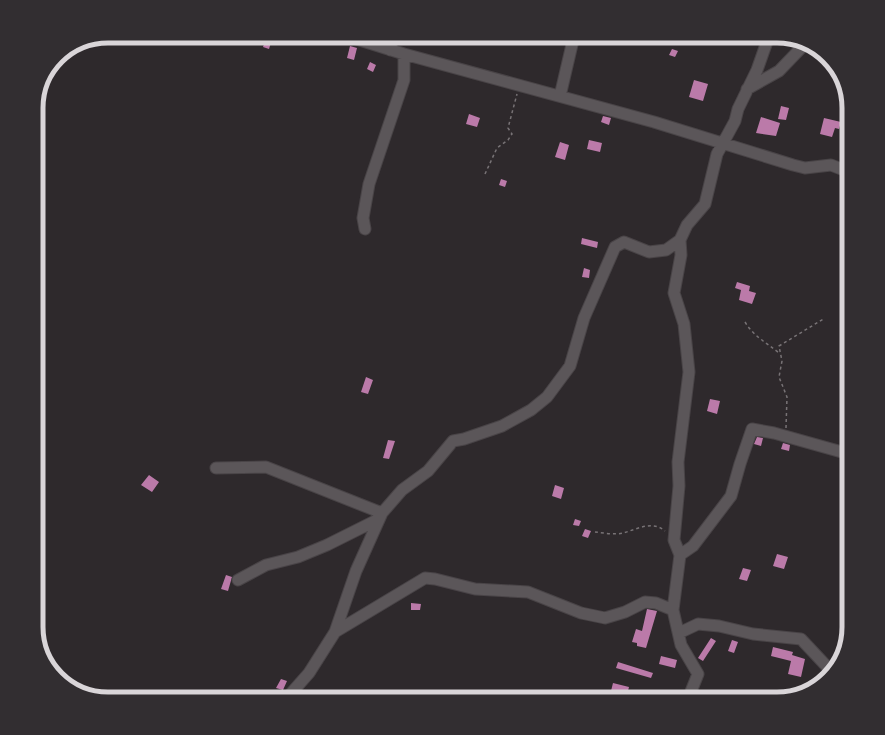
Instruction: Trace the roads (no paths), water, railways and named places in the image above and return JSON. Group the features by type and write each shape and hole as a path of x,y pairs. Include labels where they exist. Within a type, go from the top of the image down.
{"street":[{"path":"368,43 724,142 799,166 816,168 831,165 842,169"},
{"path":"390,50 392,43"},
{"path":"560,96 572,43"},
{"path":"691,692 698,674 681,645 673,610 680,555 674,540 678,486 678,462 689,372 684,324 674,293 680,255 680,240 686,225 705,204 717,154 735,122 738,109 758,70 767,43"},
{"path":"747,89 779,71 801,48"},
{"path":"366,229 363,218 369,184 404,80 404,54"},
{"path":"292,692 309,673 335,632 356,571 380,516 402,490 428,471 453,441 464,439 502,426 531,410 547,397 570,366 584,318 615,247 624,242 649,252 666,250 680,240"},
{"path":"680,555 693,546 731,496 752,429 785,436 842,452"},
{"path":"216,468 266,468 380,516"},
{"path":"238,580 266,566 298,557 327,545 380,516"},
{"path":"335,632 426,578 475,589 528,592 581,613 605,618 625,612 645,602 656,603 673,610"},
{"path":"678,633 698,624 719,626 753,634 801,638 828,667"}]}
